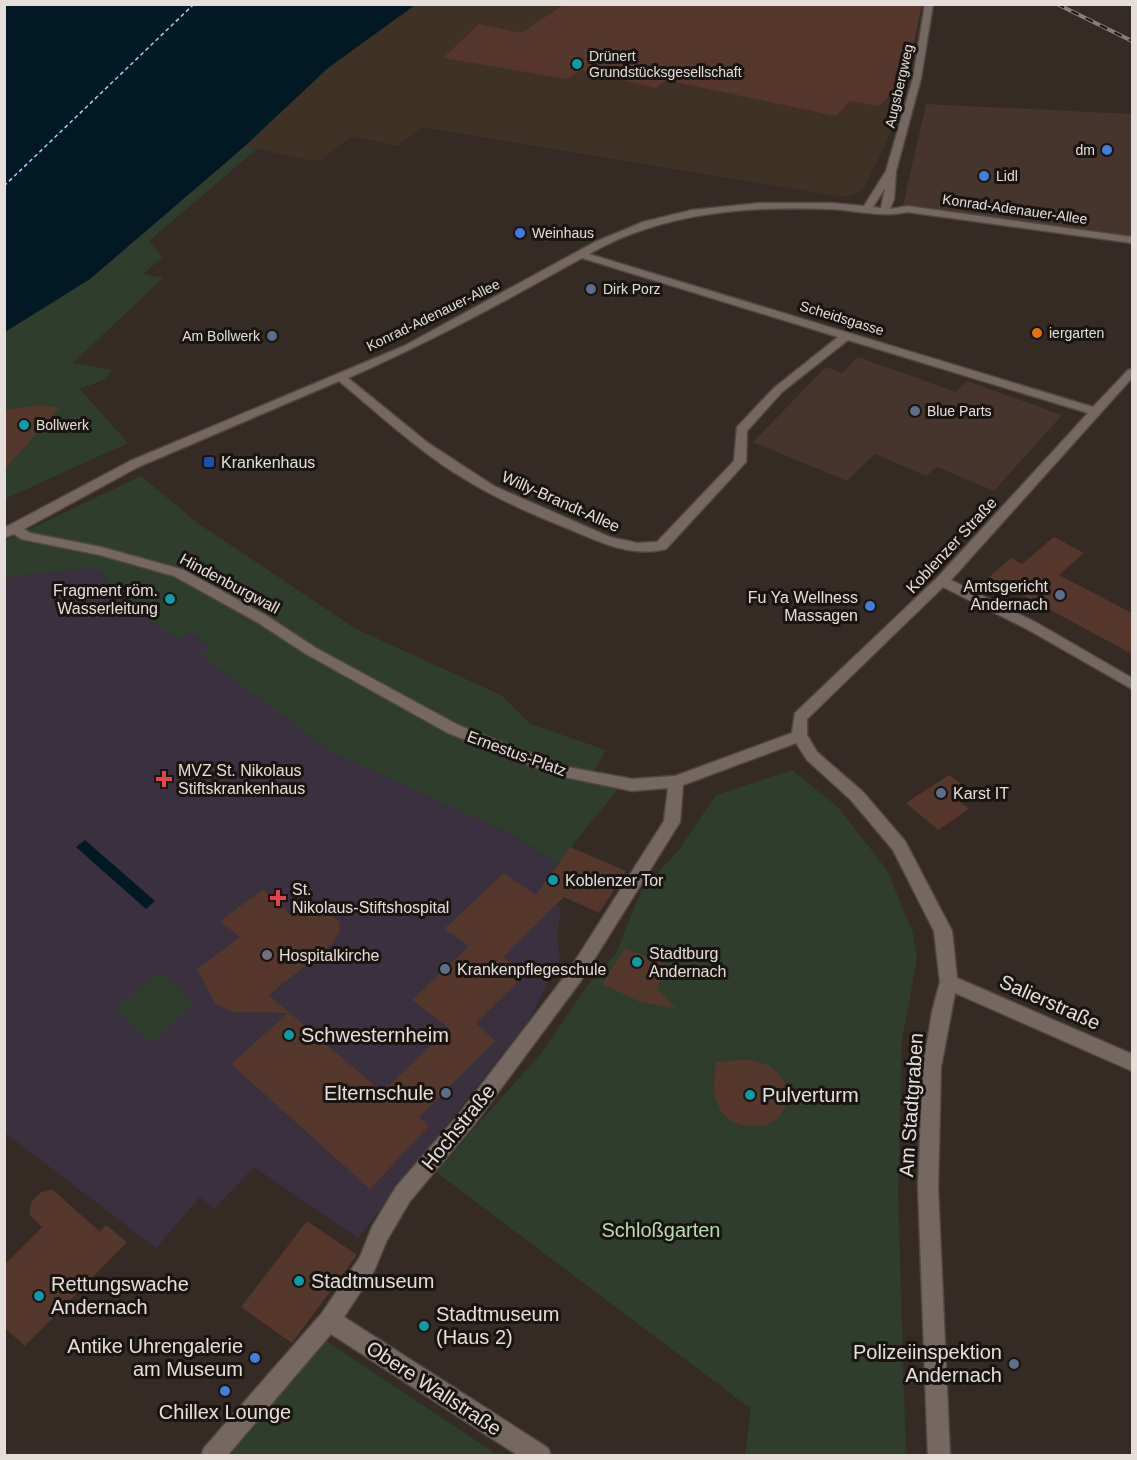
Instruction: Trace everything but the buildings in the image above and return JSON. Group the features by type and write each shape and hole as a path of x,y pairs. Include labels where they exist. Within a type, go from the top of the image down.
{"street":[{"name":"Augsbergweg","path":"889,212 891,171 917,78 929,4"},
{"name":"Augsbergweg","path":"867,210 891,171"},
{"name":"Konrad-Adenauer-Allee","path":"10,532 134,464 408,348 467,318 580,254 646,224 692,213 760,206 889,212 907,209 1131,246"},
{"name":"Scheidsgasse","path":"580,254 1096,412"},
{"name":"Willy-Brandt-Allee","path":"339,376 428,447 478,482 548,516 624,547 644,549 661,546 740,462 741,430 778,390 846,335"},
{"name":"Koblenzer Straße","path":"799,736 800,717 942,581 1132,372"},
{"name":"Hindenburgwall","path":"10,532 101,551 179,573 381,689"},
{"path":"942,581 1032,626 1132,684"},
{"name":"Ernestus-Platz","path":"381,689 453,729 560,771 632,785 676,782 799,736"},
{"name":"Am Stadtgraben","path":"799,736 812,756 857,796 899,846 943,931 949,982 941,1012 932,1067 928,1187 939,1455"},
{"name":"Hochstraße","path":"212,1455 328,1320 367,1264 379,1234 403,1194 466,1120 574,977 672,822 676,782"},
{"name":"Salierstraße","path":"949,982 1132,1063"},
{"name":"Obere Wallstraße","path":"328,1320 540,1455"}],"shaded area":[{"path":"415,5 921,5 903,96 884,148 862,191 845,197 421,127 398,146 352,136 321,160 308,160 245,146 328,68"},
{"path":"926,104 1132,114 1132,236 903,205"},
{"path":"858,357 956,392 967,381 1062,415 994,491 937,467 926,476 875,454 847,481 753,442 826,367 842,373"},
{"name":"St. Nikolaus-Stiftshospital","path":"94,567 148,620 189,631 211,647 200,654 558,863 542,887 561,909 557,936 560,959 529,1020 358,1238 254,1167 214,1209 200,1197 156,1248 5,1133 4,578"}],"green space":[{"path":"245,146 257,149 149,241 163,257 143,274 163,278 73,363 113,370 103,380 80,389 128,443 5,499 4,332 90,279"},
{"path":"141,476 199,524 356,629 501,695 530,724 606,750 588,781 619,788 558,863 506,832 333,752 199,654 210,646 189,632 178,639 148,620 94,567 5,578 5,541"},
{"name":"Schloßgarten","path":"792,770 838,807 887,870 913,933 917,959 902,1041 898,1194 906,1455 745,1455 751,1409 436,1172 542,1052 588,985 616,953 641,891 678,851 716,795"},
{"path":"160,971 195,1002 151,1043 115,1009"},
{"path":"326,1341 498,1455 226,1456"}],"water":[{"path":"5,4 415,5 328,68 245,146 90,279 5,332"},
{"path":"85,840 155,901 146,909 76,847"}],"ferry route":[{"path":"4,186 194,4"}],"railway":[{"path":"1057,4 1132,41"}],"place":[{"name":"Drünert Grundstücksgesellschaft","path":"577,64"},
{"name":"dm","path":"1107,150"},
{"name":"Lidl","path":"984,176"},
{"name":"Weinhaus","path":"520,233"},
{"name":"Dirk Porz","path":"591,289"},
{"name":"iergarten","path":"1037,333"},
{"name":"Am Bollwerk","path":"272,336"},
{"name":"Blue Parts","path":"915,411"},
{"name":"Bollwerk","path":"24,425"},
{"name":"Krankenhaus","path":"209,462"},
{"name":"Amtsgericht Andernach","path":"1060,595"},
{"name":"Fragment röm. Wasserleitung","path":"170,599"},
{"name":"Fu Ya Wellness Massagen","path":"870,606"},
{"name":"MVZ St. Nikolaus Stiftskrankenhaus","path":"164,779"},
{"name":"Karst IT","path":"941,793"},
{"name":"Koblenzer Tor","path":"553,880"},
{"name":"St. Nikolaus-Stiftshospital","path":"278,898"},
{"name":"Hospitalkirche","path":"267,955"},
{"name":"Stadtburg Andernach","path":"637,962"},
{"name":"Krankenpflegeschule","path":"445,969"},
{"name":"Schwesternheim","path":"289,1035"},
{"name":"Elternschule","path":"446,1093"},
{"name":"Pulverturm","path":"750,1095"},
{"name":"Stadtmuseum","path":"299,1281"},
{"name":"Rettungswache Andernach","path":"39,1296"},
{"name":"Stadtmuseum (Haus 2)","path":"424,1326"},
{"name":"Antike Uhrengalerie am Museum","path":"255,1358"},
{"name":"Polizeiinspektion Andernach","path":"1014,1364"},
{"name":"Chillex Lounge","path":"225,1391"}]}
